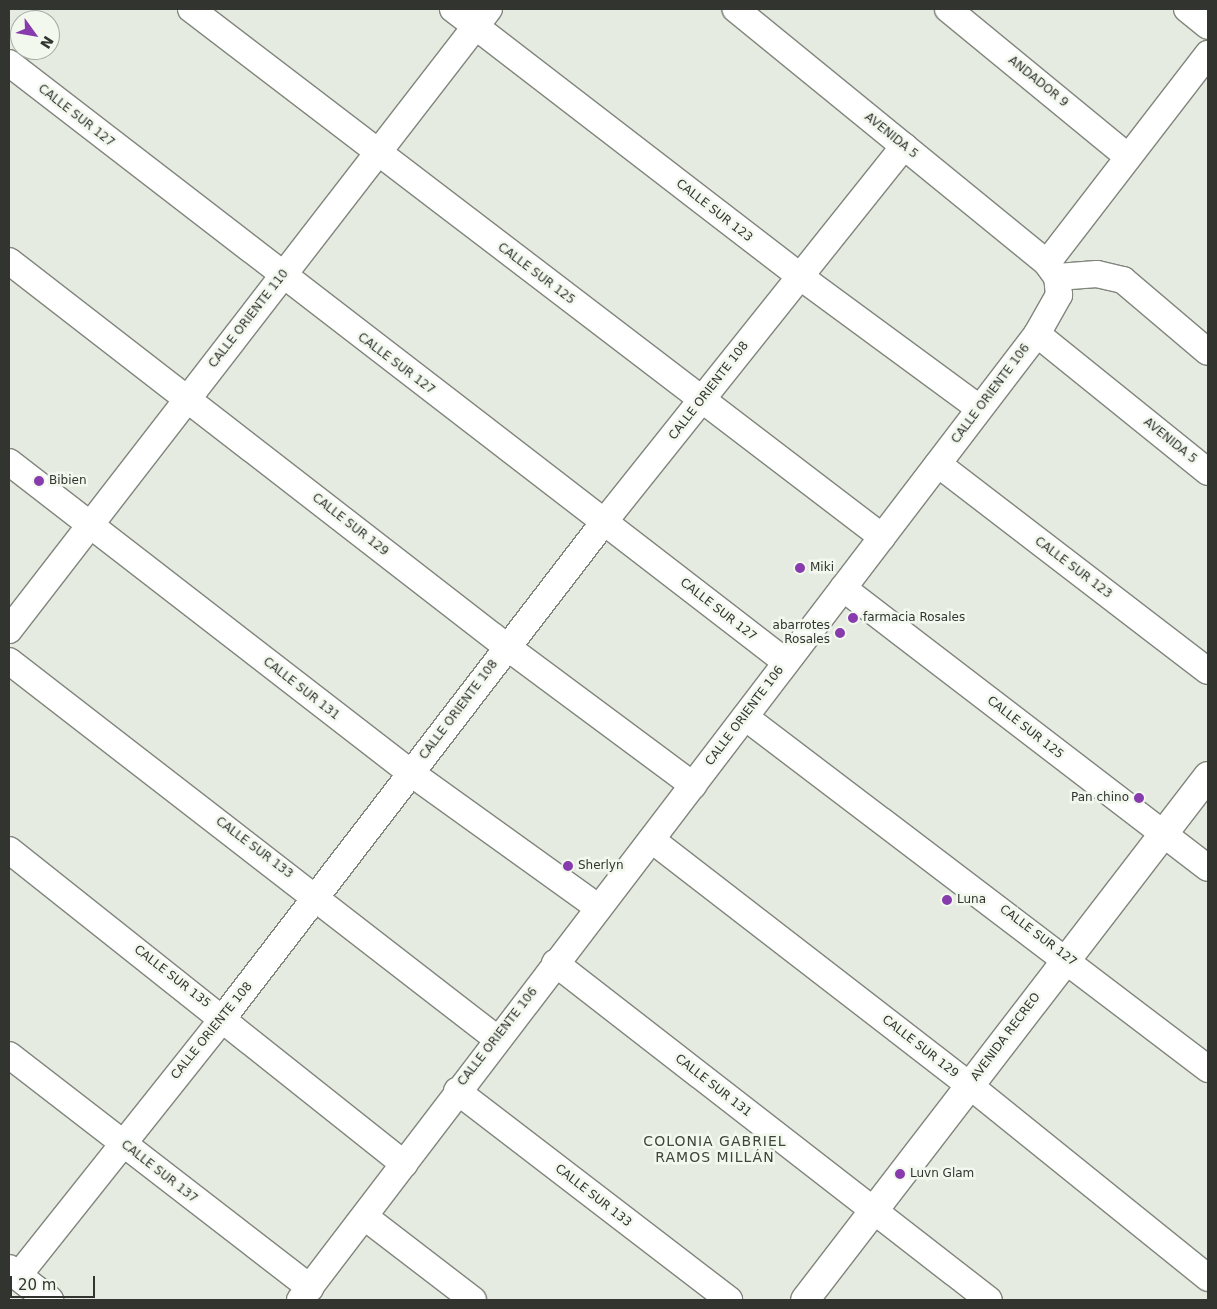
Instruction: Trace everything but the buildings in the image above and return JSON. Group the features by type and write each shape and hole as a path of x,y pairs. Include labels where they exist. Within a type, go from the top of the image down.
{"street":[{"name":"CALLE SUR 125","path":"191,9 376,155 703,399 882,537"},
{"name":"CALLE SUR 123","path":"453,9 482,17 798,275 979,408"},
{"name":"AVENIDA 5","path":"736,9 1052,270"},
{"name":"ANDADOR 9","path":"948,9 1128,156"},
{"path":"1187,9 1208,26"},
{"name":"CALLE ORIENTE 110","path":"9,630 482,17"},
{"path":"1208,54 1128,156 1052,270 1097,274 1123,280 1208,352"},
{"name":"CALLE SUR 127","path":"9,63 282,277 786,662"},
{"name":"CALLE ORIENTE 108","path":"13,1273 224,1018 506,647 703,399 798,275 904,146"},
{"name":"CALLE SUR 129","path":"9,261 188,398 506,647 693,785"},
{"name":"CALLE ORIENTE 106","path":"305,1294 365,1217 456,1091 652,840 1037,334 1059,295 1052,270"},
{"name":"AVENIDA 5","path":"1037,334 1208,472"},
{"name":"CALLE SUR 131","path":"9,462 411,773 599,908"},
{"name":"CALLE SUR 123","path":"938,464 1208,671"},
{"name":"CALLE SUR 125","path":"843,588 1208,868"},
{"name":"CALLE SUR 133","path":"9,661 317,896 497,1039"},
{"name":"CALLE SUR 127","path":"745,717 1067,957 1208,1069"},
{"name":"AVENIDA RECREO","path":"805,1300 1208,776"},
{"name":"CALLE SUR 129","path":"652,840 969,1085 1208,1278"},
{"name":"CALLE SUR 135","path":"9,850 224,1018 404,1164"},
{"name":"CALLE SUR 131","path":"555,963 989,1300"},
{"name":"CALLE SUR 137","path":"9,1055 305,1294"},
{"name":"CALLE SUR 133","path":"456,1091 729,1300"},
{"path":"365,1217 473,1300"},
{"path":"13,1273 49,1300"}],"place":[{"name":"Bibien","path":"39,481"},
{"name":"Miki","path":"800,568"},
{"name":"farmacia Rosales","path":"853,618"},
{"name":"abarrotes Rosales","path":"840,633"},
{"name":"Pan chino","path":"1139,798"},
{"name":"Sherlyn","path":"568,866"},
{"name":"Luna","path":"947,900"},
{"name":"Luvn Glam","path":"900,1174"}],"district":[{"name":"COLONIA GABRIEL RAMOS MILLÁN","path":"715,1150"}]}
